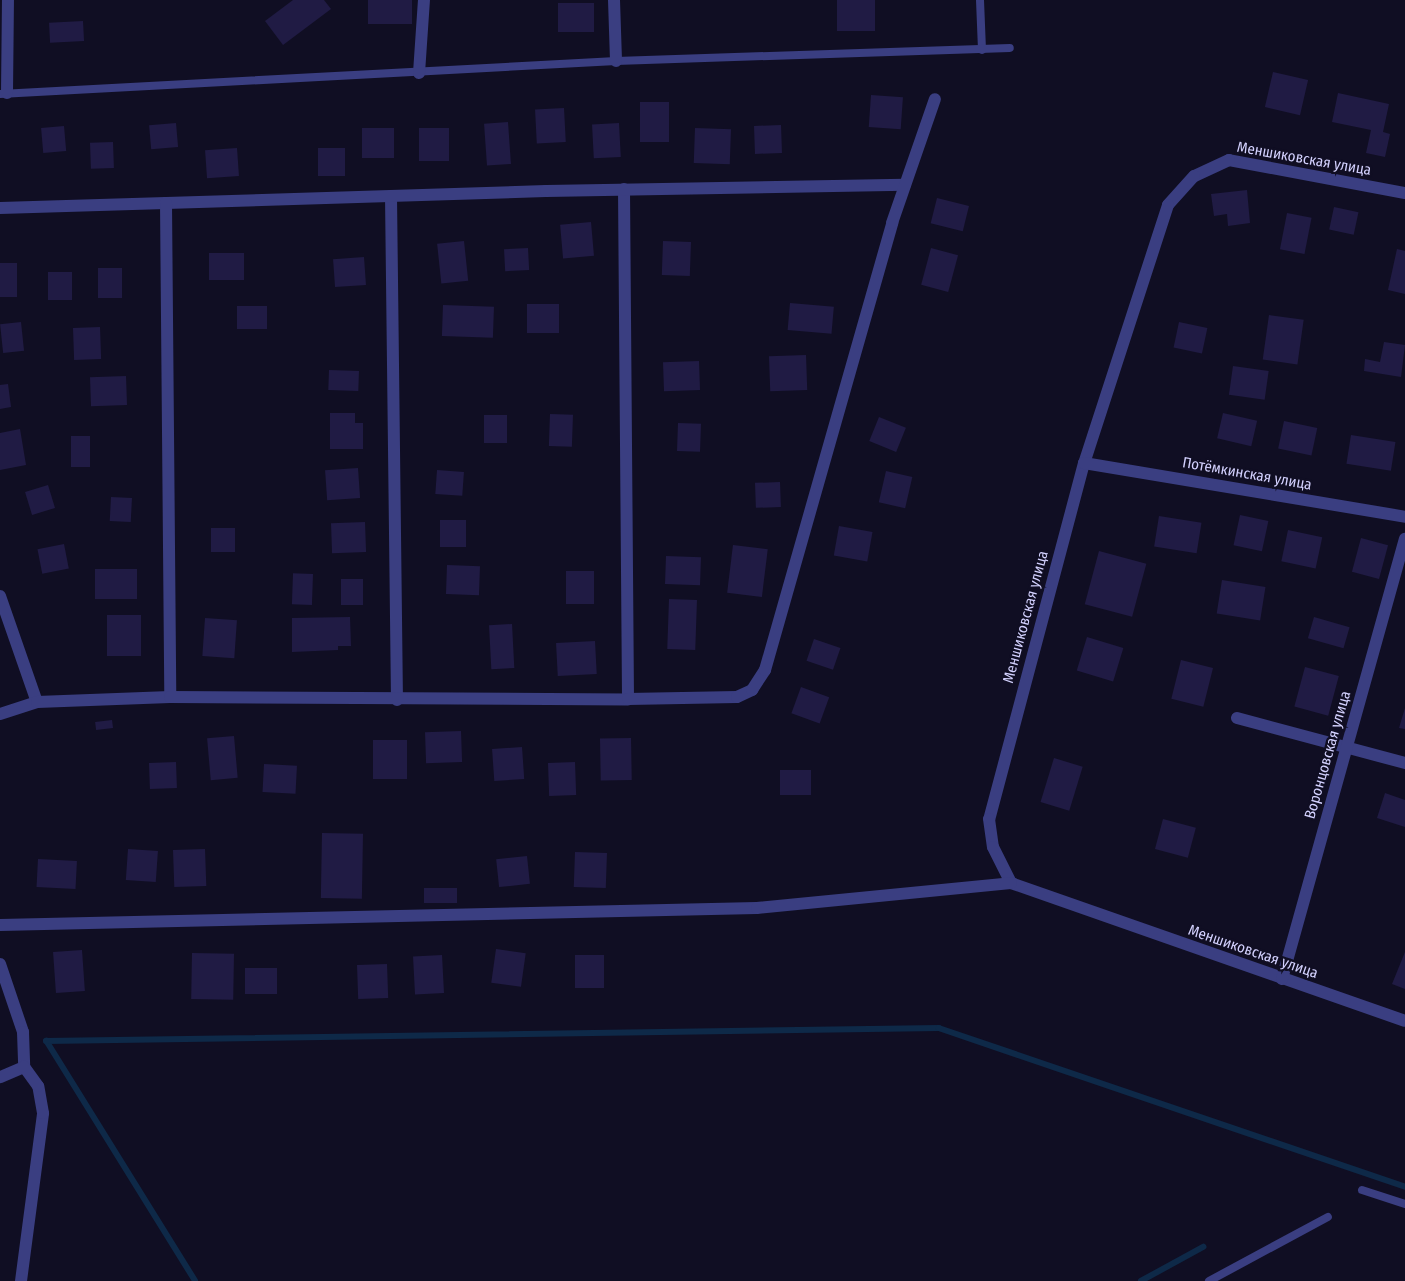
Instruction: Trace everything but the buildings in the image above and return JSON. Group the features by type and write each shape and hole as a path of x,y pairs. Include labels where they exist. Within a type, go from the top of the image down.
{"street":[{"path":"3,94 8,0"},
{"path":"419,73 424,0"},
{"path":"614,0 616,61"},
{"path":"0,714 37,702 170,697 397,700 628,699 737,697 752,690 765,670 905,185 935,99"},
{"name":"Меншиковская улица","path":"1405,193 1229,160 1194,176 1168,205 1084,463 989,819 993,847 1011,883 1282,979 1405,1020"},
{"path":"0,208 624,189 905,185"},
{"path":"624,189 628,699"},
{"path":"391,196 397,700"},
{"path":"166,203 170,697"},
{"name":"Потёмкинская улица","path":"1084,463 1405,517"},
{"name":"Воронцовская улица","path":"1282,979 1405,539"},
{"path":"0,596 37,702"},
{"path":"1237,718 1405,763"},
{"path":"0,925 757,908 1011,883"},
{"path":"0,964 23,1032 24,1067 38,1086 44,1113 21,1281"},
{"path":"0,1077 24,1067"}],"lane":[{"path":"980,0 982,50"},
{"path":"3,94 616,61 1010,48"},
{"path":"1362,1190 1405,1204"},
{"path":"1209,1281 1328,1217"}],"waterway":[{"path":"195,1281 46,1041 939,1028 1405,1187"},
{"path":"1141,1281 1203,1247"}]}
